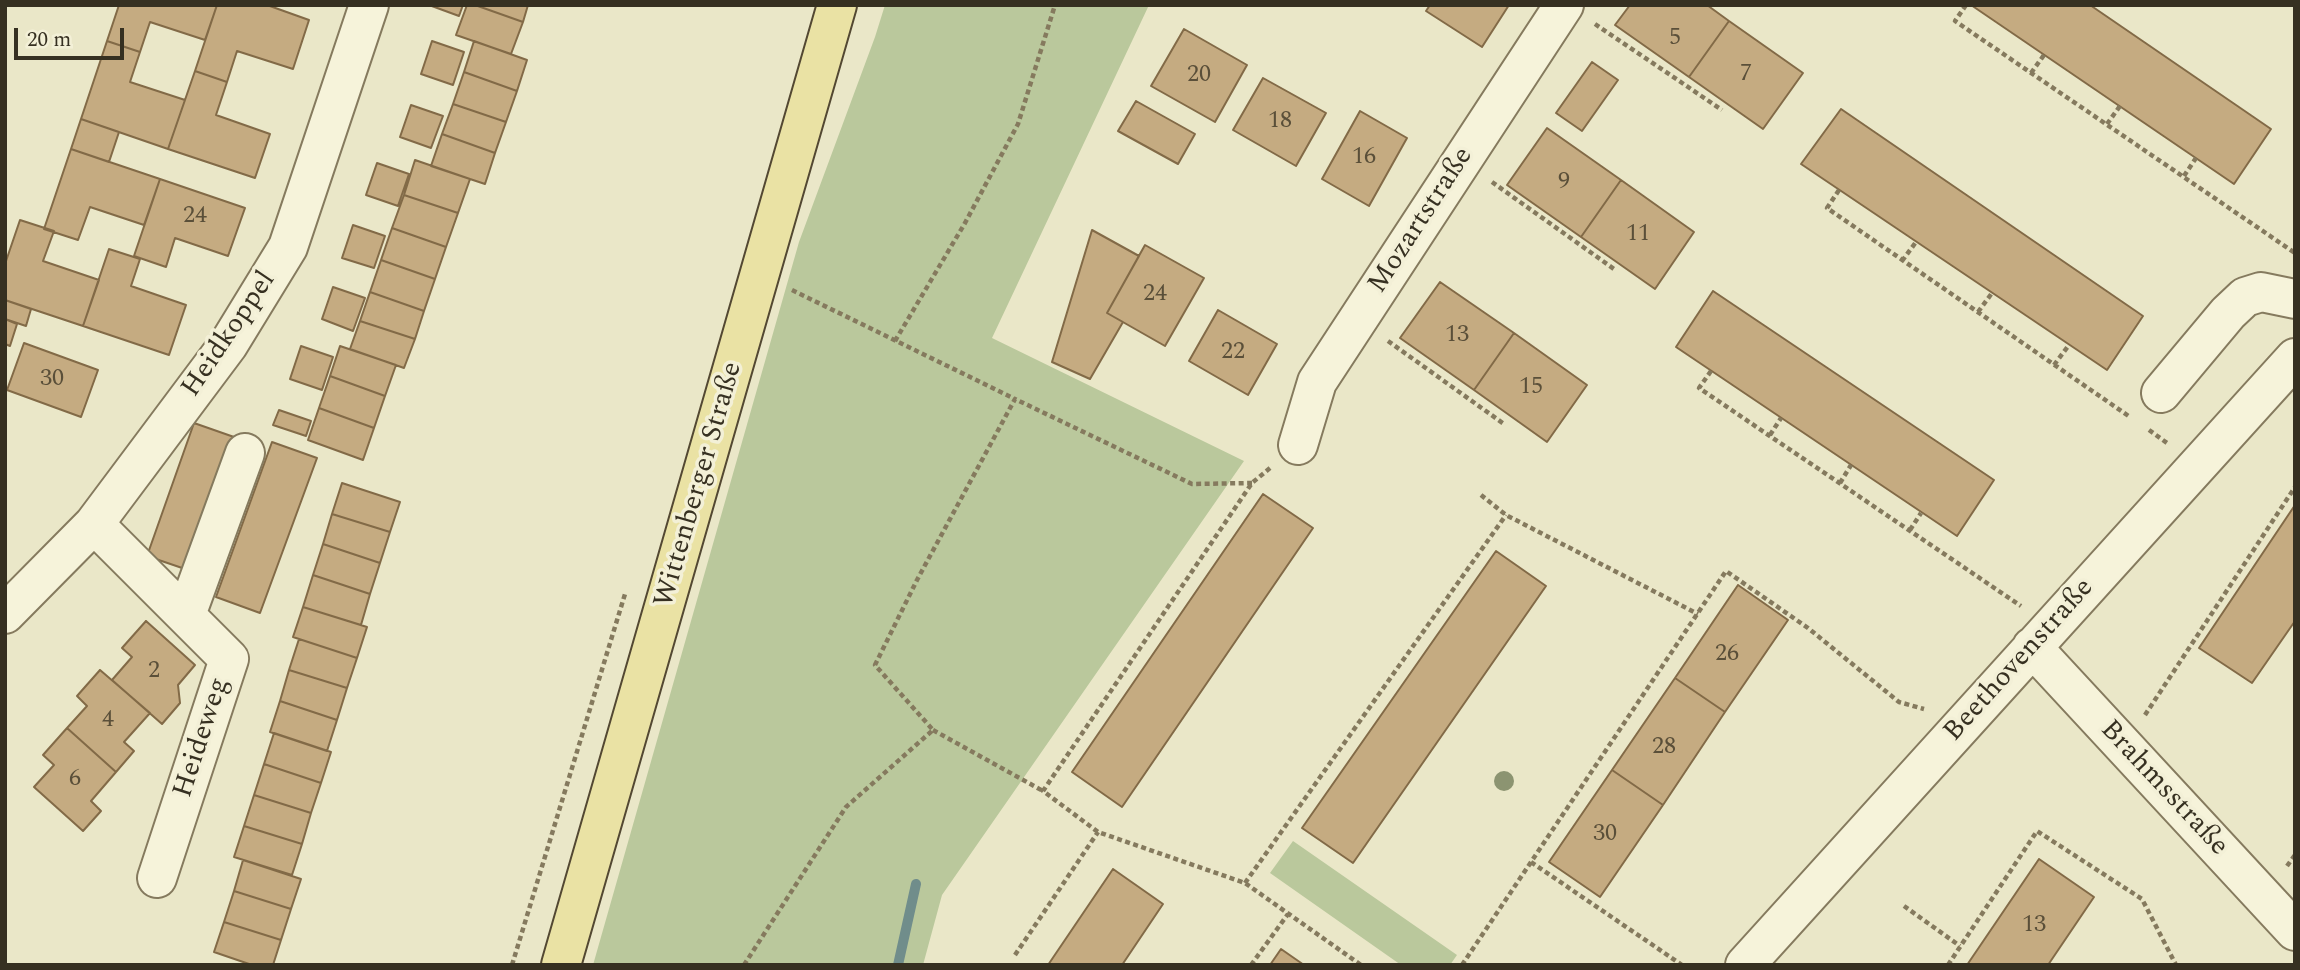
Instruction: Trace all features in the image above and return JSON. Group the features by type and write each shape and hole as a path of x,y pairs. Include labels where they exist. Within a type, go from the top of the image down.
{"main road":[{"name":"Wittenberger Straße","path":"561,965 837,5"}],"street":[{"name":"Heidkoppel","path":"5,614 94,524 228,345 288,247 369,5"},
{"name":"Mozartstraße","path":"1298,445 1317,382 1357,319 1462,161 1576,13"},
{"path":"2161,393 2228,313 2245,297 2261,292 2295,299"},
{"name":"Beethovenstraße","path":"1745,965 2295,358"},
{"path":"186,615 245,453"},
{"name":"Heideweg","path":"94,524 229,659 157,878"},
{"name":"Brahmsstraße","path":"2042,637 2124,747 2295,931"}],"path":[{"path":"895,341 965,223 1018,124 1055,5"},
{"path":"1966,5 1955,21 2295,253"},
{"path":"1576,13 1722,110"},
{"path":"2031,73 2044,55"},
{"path":"2107,124 2120,107"},
{"path":"2184,176 2196,158"},
{"path":"1462,161 1614,269"},
{"path":"1839,190 1826,208 2132,418"},
{"path":"1902,261 1916,242"},
{"path":"760,275 1192,484 1252,483"},
{"path":"1978,313 1992,293"},
{"path":"1357,319 1504,424"},
{"path":"2054,365 2069,345"},
{"path":"1711,371 1699,388 1910,530 2042,637"},
{"path":"1015,399 917,580 876,665 933,730 1043,791 1098,832 1245,883 1361,965"},
{"path":"1770,435 1781,418"},
{"path":"2143,426 2198,465"},
{"path":"1043,791 1252,483 1298,445"},
{"path":"1840,483 1851,465"},
{"path":"2124,747 2295,487"},
{"path":"1481,495 1506,515 1698,614"},
{"path":"1910,530 1922,513"},
{"path":"1245,883 1506,515"},
{"path":"2266,531 2274,536"},
{"path":"1462,965 1727,571 1808,628 1899,702 1966,721"},
{"path":"2217,606 2224,611"},
{"path":"744,965 846,807 933,730"},
{"path":"1948,965 2036,831 2142,899 2176,965"},
{"path":"1015,955 1098,832"},
{"path":"1531,862 1682,965"},
{"path":"1904,906 1960,946"},
{"path":"1251,965 1288,914"}],"green space":[{"path":"885,5 1149,5 992,338 1244,461 942,895 923,965 593,965 799,242"},
{"path":"1293,841 1457,955 1450,965 1401,965 1270,873"}],"building":[{"path":"119,5 217,5 205,40 150,22 140,52 107,41"},
{"path":"217,5 267,5 309,20 293,69 237,51 227,82 195,71"},
{"path":"429,5 463,5 459,16"},
{"path":"467,5 475,5 523,22 511,54 456,35"},
{"path":"475,5 528,5 523,22"},
{"path":"1430,5 1509,5 1482,47 1426,11"},
{"path":"1630,5 1707,5 1729,21 1689,77 1615,25"},
{"path":"1971,5 2090,5 2271,129 2234,184"},
{"path":"1729,21 1803,73 1763,129 1689,77"},
{"path":"1184,29 1247,65 1215,122 1151,86"},
{"path":"107,41 140,52 130,82 185,100 168,149 81,119"},
{"path":"432,41 464,52 453,85 421,74"},
{"path":"474,41 527,60 517,91 464,72"},
{"path":"1592,62 1618,80 1582,131 1556,113"},
{"path":"195,71 227,82 216,115 270,134 255,178 168,149"},
{"path":"464,72 517,91 506,122 453,104"},
{"path":"1263,78 1326,113 1296,166 1233,130"},
{"path":"1136,101 1195,134 1178,164 1118,131"},
{"path":"453,104 506,122 495,153 442,134"},
{"path":"411,105 443,116 431,148 400,137"},
{"path":"1841,109 2143,316 2107,370 1801,164"},
{"path":"1360,111 1407,138 1369,206 1322,179"},
{"path":"81,119 119,132 109,162 71,149"},
{"path":"1547,128 1621,180 1581,237 1507,185"},
{"path":"442,134 495,153 485,184 431,166"},
{"path":"71,149 160,179 144,225 90,207 78,240 44,229"},
{"path":"415,160 470,179 458,213 404,195"},
{"path":"377,163 409,174 398,206 366,195"},
{"path":"160,179 245,208 228,256 175,238 166,267 134,256"},
{"path":"1621,180 1694,232 1655,289 1581,237"},
{"path":"404,195 458,213 446,247 392,228"},
{"path":"20,220 54,231 43,261 99,280 83,326 5,300 5,264"},
{"path":"353,225 385,236 374,268 342,258"},
{"path":"392,228 446,247 435,279 381,260"},
{"path":"1092,230 1139,256 1107,313 1123,322 1090,379 1052,362"},
{"path":"1145,245 1204,278 1165,346 1107,313"},
{"path":"109,249 140,259 131,286 186,305 169,355 83,326"},
{"path":"381,260 435,279 424,311 370,292"},
{"path":"1440,282 1514,333 1474,390 1400,338"},
{"path":"333,287 365,298 353,331 322,319"},
{"path":"1713,291 1994,480 1957,536 1676,347"},
{"path":"370,292 424,311 415,339 360,321"},
{"path":"5,300 31,309 26,326 5,319"},
{"path":"1218,310 1277,344 1248,395 1189,361"},
{"path":"5,319 17,324 10,346 5,344"},
{"path":"360,321 415,339 404,368 350,349"},
{"path":"1514,333 1587,385 1547,442 1474,390"},
{"path":"24,343 98,370 81,417 7,390"},
{"path":"301,346 333,357 322,390 290,379"},
{"path":"340,346 396,365 385,396 330,376"},
{"path":"330,376 385,396 374,428 319,408"},
{"path":"319,408 374,428 363,460 308,440"},
{"path":"279,410 311,421 306,436 273,425"},
{"path":"194,423 234,437 188,570 147,556"},
{"path":"272,442 317,458 260,613 216,597"},
{"path":"342,483 400,502 390,532 332,514"},
{"path":"1263,494 1313,528 1122,807 1072,772"},
{"path":"2295,505 2295,621 2252,683 2199,648"},
{"path":"332,514 390,532 380,563 323,544"},
{"path":"323,544 380,563 370,594 313,575"},
{"path":"1496,551 1546,586 1353,863 1302,828"},
{"path":"313,575 370,594 361,625 303,607"},
{"path":"1738,585 1788,620 1725,712 1675,678"},
{"path":"303,607 367,627 357,658 293,637"},
{"path":"146,621 195,665 178,685 180,703 162,724 112,680 132,657 122,648"},
{"path":"299,639 357,658 347,688 289,670"},
{"path":"100,670 150,713 124,742 134,751 116,772 67,728 87,706 77,696"},
{"path":"289,670 347,688 337,720 280,701"},
{"path":"1675,678 1725,712 1663,805 1612,770"},
{"path":"280,701 337,720 327,751 270,732"},
{"path":"67,728 116,772 91,801 101,811 83,831 34,787 54,765 43,755"},
{"path":"274,733 331,752 321,783 264,764"},
{"path":"264,764 321,783 311,813 254,795"},
{"path":"1612,770 1663,805 1600,897 1549,862"},
{"path":"254,795 311,813 302,844 244,826"},
{"path":"244,826 302,844 292,875 234,857"},
{"path":"2039,859 2094,897 2048,965 1967,965"},
{"path":"243,860 301,879 291,909 234,891"},
{"path":"1113,869 1163,904 1122,965 1048,965"},
{"path":"234,891 291,909 281,940 224,922"},
{"path":"224,922 281,940 273,965 252,965 214,952"},
{"path":"1281,949 1304,965 1270,965"}],"waterway":[{"path":"898,965 916,884"}]}
